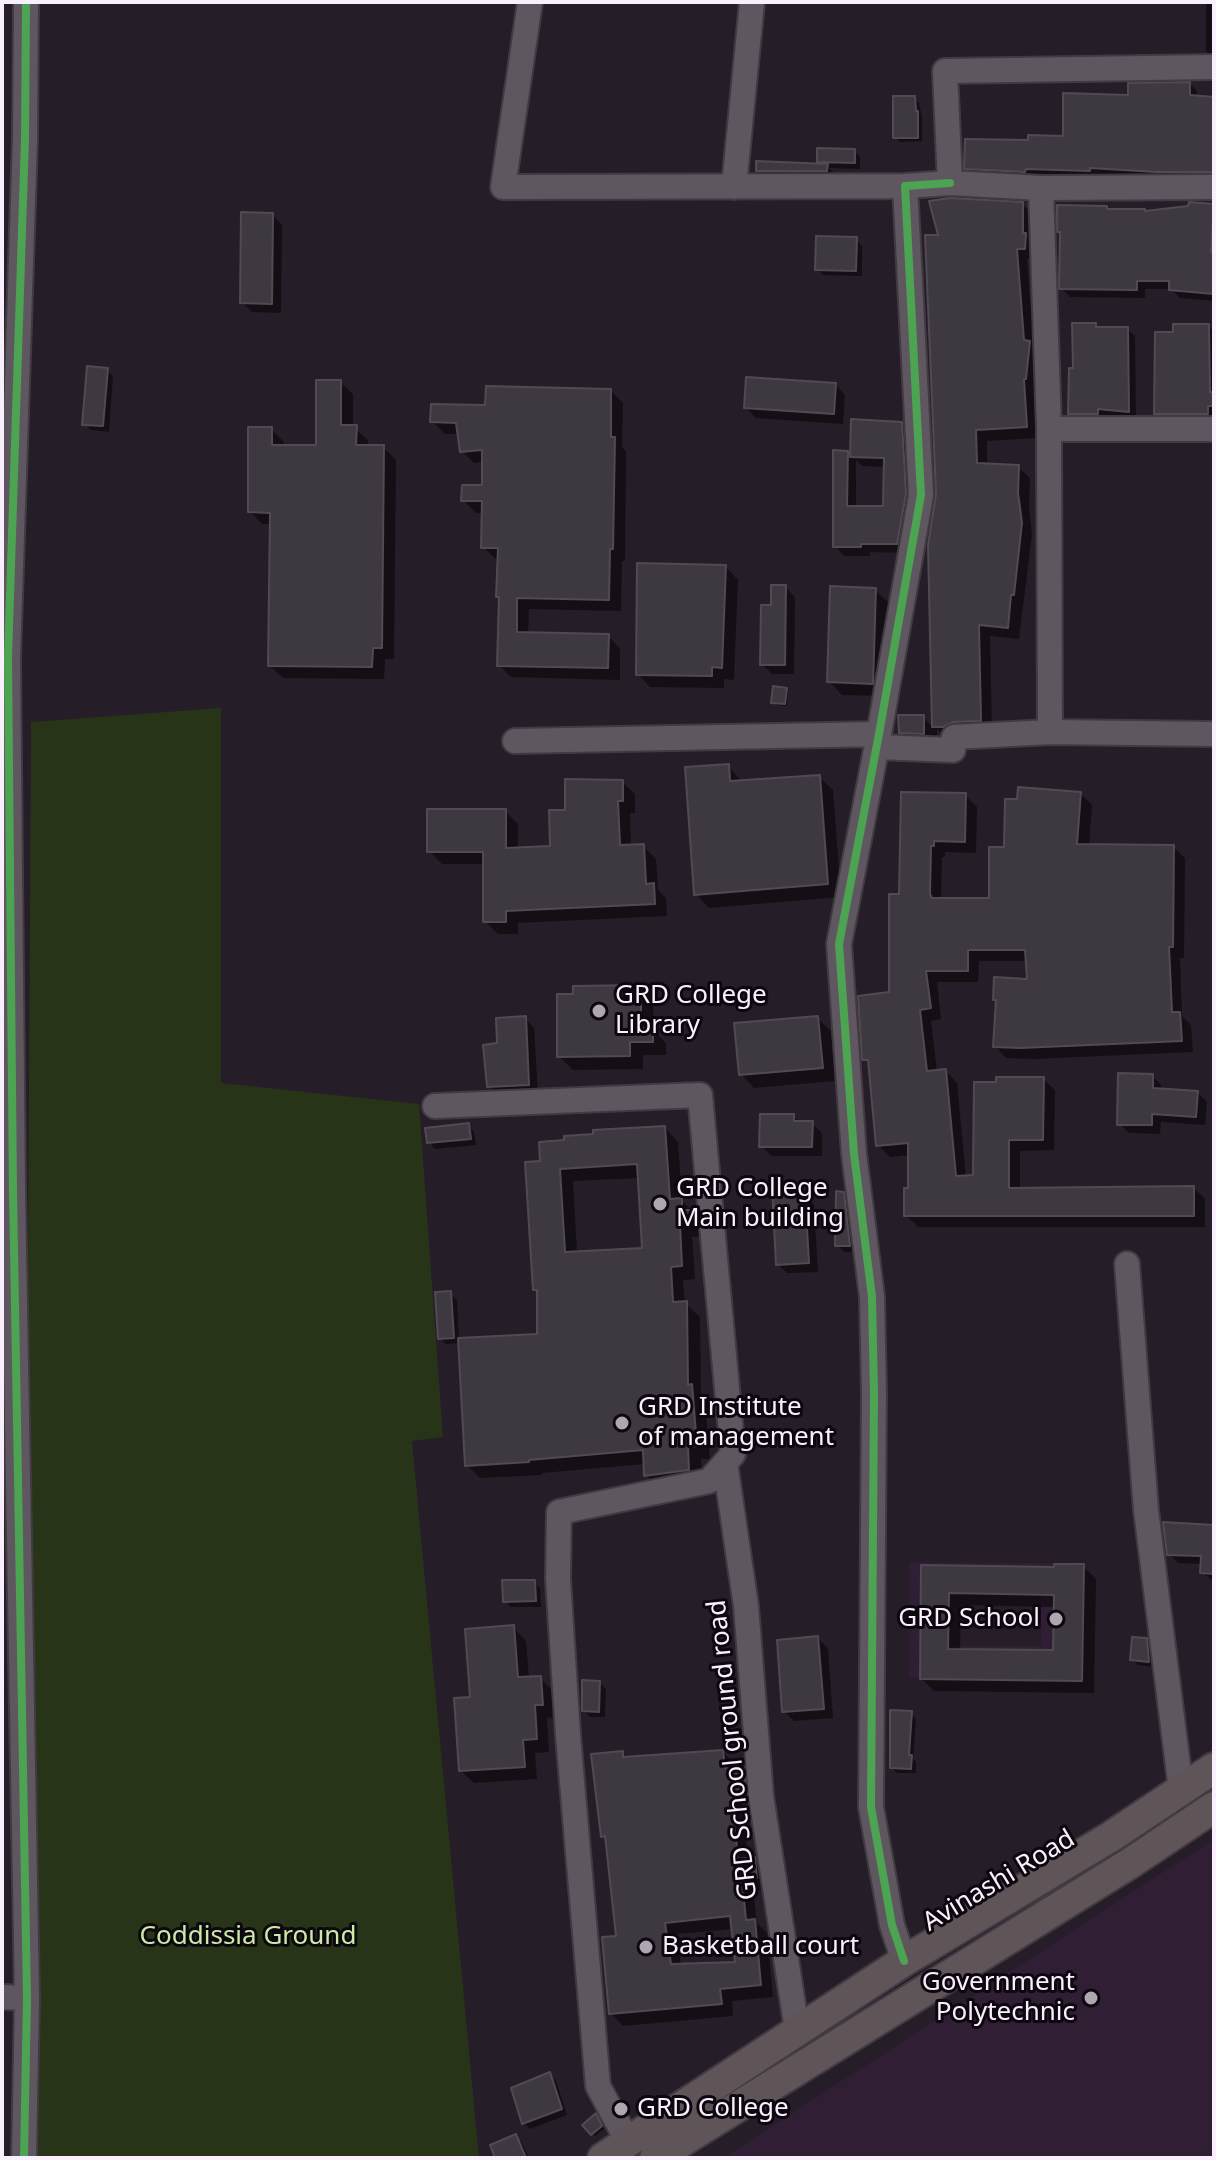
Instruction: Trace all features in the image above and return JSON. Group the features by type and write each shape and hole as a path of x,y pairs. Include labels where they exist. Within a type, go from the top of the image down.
{"main road":[{"name":"Avinashi Road","path":"603,2158 904,1961 1112,1836 1214,1768"},
{"name":"Avinashi Road","path":"655,2158 1119,1871 1214,1807"}],"street":[{"path":"24,2158 13,2108 27,1998 5,657 25,139 26,2"},
{"path":"530,2 503,187 905,186 950,183 1041,188 1214,187"},
{"path":"734,187 752,2"},
{"path":"950,183 945,71 1214,67"},
{"path":"904,1961 892,1925 871,1807 872,1297 854,1154 839,944 921,495 905,186"},
{"path":"1041,188 1049,429 1050,732"},
{"path":"1049,429 1214,429"},
{"path":"515,741 878,740 953,750 954,737 1050,732 1214,734"},
{"name":"GRD School ground road","path":"435,1106 700,1095 733,1454 725,1463 746,1606 761,1796 797,2030"},
{"path":"1127,1264 1146,1510 1181,1790"},
{"path":"627,2140 598,2086 565,1688 558,1579 559,1512 709,1481 725,1463"},
{"path":"2,1997 27,1998"}],"shaded area":[{"name":"GRD School","path":"909,1562 1071,1563 1070,1677 909,1677","holes":["938,1592 1041,1592 1041,1646 938,1646"]},
{"name":"Government Polytechnic","path":"1214,1839 1214,2158 723,2158"}],"green space":[{"name":"Coddissia Ground","path":"221,708 221,1083 419,1104 443,1437 412,1441 479,2158 38,2158 28,1273 31,722"}],"building":[{"path":"1190,82 1190,95 1214,97 1214,172 1090,168 1090,171 1026,169 1025,172 964,169 965,139 1028,140 1028,135 1063,136 1063,93 1128,95 1128,83"},
{"path":"893,96 915,96 918,138 893,138"},
{"path":"817,148 855,149 855,163 817,162"},
{"path":"756,161 828,164 827,171 756,171"},
{"path":"950,198 1023,202 1025,249 1017,249 1024,340 1030,341 1024,379 1027,427 976,430 977,463 1019,465 1018,493 1022,523 1008,628 979,625 981,721 953,722 943,727 932,727 928,545 936,494 925,235 938,235 929,201"},
{"path":"1189,202 1214,204 1211,252 1214,252 1214,294 1169,290 1169,281 1137,281 1137,290 1059,289 1057,205 1107,206 1107,209 1145,211 1188,206"},
{"path":"241,212 273,213 272,304 240,303"},
{"path":"816,236 857,237 856,271 815,270"},
{"path":"1072,323 1128,327 1129,412 1098,409 1098,414 1068,414 1069,368 1073,368"},
{"path":"1173,324 1209,324 1210,392 1214,392 1214,406 1208,406 1208,414 1154,414 1155,332 1173,332"},
{"path":"87,366 108,368 103,426 82,425"},
{"path":"746,377 836,383 834,414 744,408"},
{"path":"316,380 341,380 341,425 357,425 356,445 384,445 382,648 373,648 372,667 268,666 270,513 248,512 248,427 272,427 272,445 316,445"},
{"path":"486,386 611,389 611,437 615,437 609,600 517,598 517,632 609,634 608,668 497,666 498,548 481,548 482,501 461,501 462,485 482,485 482,450 460,452 456,423 430,422 431,404 485,405"},
{"path":"851,419 902,422 906,494 897,544 833,547 833,450 848,451 847,506 883,506 884,458 850,457"},
{"path":"637,563 726,565 722,668 712,667 712,676 636,675"},
{"path":"771,585 786,585 785,665 760,665 761,605 771,605"},
{"path":"830,586 876,588 873,684 827,682"},
{"path":"773,686 787,688 785,704 771,703"},
{"path":"898,715 924,715 924,734 899,733"},
{"path":"729,764 730,781 820,775 828,884 694,895 685,767"},
{"path":"565,779 623,780 623,801 618,801 620,845 644,844 646,884 654,883 655,904 506,911 506,922 483,922 483,852 427,852 427,809 506,809 506,848 550,846 549,810 565,810"},
{"path":"1018,787 1081,792 1077,844 1174,845 1173,947 1169,947 1172,1012 1180,1012 1182,1041 993,1047 994,977 1027,979 1025,950 968,950 968,971 926,971 931,1008 920,1010 927,1071 946,1069 956,1176 973,1175 974,1082 996,1082 996,1077 1044,1077 1043,1140 1009,1140 1009,1188 1194,1186 1194,1216 904,1216 904,1188 908,1188 908,1143 876,1146 868,1060 862,1060 858,996 889,992 889,894 899,894 901,792 966,793 965,842 934,841 934,846 931,846 930,894 932,898 989,898 989,847 1004,847 1005,799 1017,799"},
{"name":"GRD College Library","path":"641,985 641,1028 653,1028 653,1042 630,1042 630,1056 557,1057 557,994 573,994 573,986"},
{"path":"526,1016 529,1085 487,1087 483,1045 497,1043 496,1018"},
{"path":"818,1016 823,1068 739,1075 734,1023"},
{"path":"1118,1073 1153,1074 1153,1088 1198,1091 1196,1117 1152,1114 1152,1125 1117,1125"},
{"path":"760,1114 794,1114 794,1121 813,1121 812,1147 759,1147"},
{"path":"469,1123 471,1139 427,1143 425,1128"},
{"path":"665,1126 670,1199 682,1198 682,1210 696,1210 697,1223 680,1224 682,1266 671,1267 673,1302 687,1301 688,1385 692,1384 697,1446 688,1447 689,1470 644,1476 643,1450 465,1466 458,1338 537,1334 537,1290 533,1290 525,1162 540,1161 539,1142 593,1134 593,1130","holes":["637,1164 642,1248 565,1252 560,1169"]},
{"path":"800,1184 801,1194 805,1194 809,1263 776,1265 772,1185"},
{"path":"836,1191 844,1192 850,1246 835,1246"},
{"path":"451,1291 454,1338 438,1339 435,1292"},
{"path":"1163,1522 1214,1525 1214,1574 1200,1573 1201,1556 1167,1555"},
{"name":"GRD School","path":"1054,1564 1084,1564 1082,1681 920,1679 921,1565 1054,1567","holes":["949,1593 1054,1595 1053,1650 948,1649"]},
{"path":"502,1580 535,1580 536,1601 503,1602"},
{"path":"514,1625 518,1677 541,1676 543,1705 535,1705 537,1739 523,1740 525,1767 459,1771 454,1698 470,1697 465,1629"},
{"path":"818,1636 824,1709 782,1712 777,1640"},
{"path":"1132,1637 1147,1638 1149,1662 1130,1660"},
{"path":"582,1680 600,1681 599,1712 582,1711"},
{"path":"890,1710 912,1711 911,1769 890,1768"},
{"path":"723,1750 725,1768 744,1768 746,1790 731,1791 738,1859 755,1857 757,1878 742,1879 746,1920 755,1919 761,1985 720,1989 722,2004 609,2014 602,1937 616,1936 605,1836 601,1837 591,1754 623,1751 623,1757","holes":["730,1916 735,1962 671,1964 665,1923"]},
{"path":"550,2072 562,2109 522,2124 511,2088"},
{"path":"596,2113 602,2126 591,2135 582,2125"},
{"path":"516,2134 526,2158 495,2158 490,2145"}],"cycle path":[{"path":"24,2158 27,1998 13,1191 8,657 25,139 26,2"},
{"path":"904,1961 892,1925 871,1807 872,1297 854,1154 839,944 921,495 905,186 950,183"}],"place":[{"name":"GRD College Library","path":"599,1011"},
{"name":"GRD College Main building","path":"660,1204"},
{"name":"GRD Institute of management","path":"622,1423"},
{"name":"GRD School","path":"1056,1619"},
{"name":"Basketball court","path":"646,1947"},
{"name":"Government Polytechnic","path":"1091,1998"},
{"name":"GRD College","path":"621,2109"}]}
